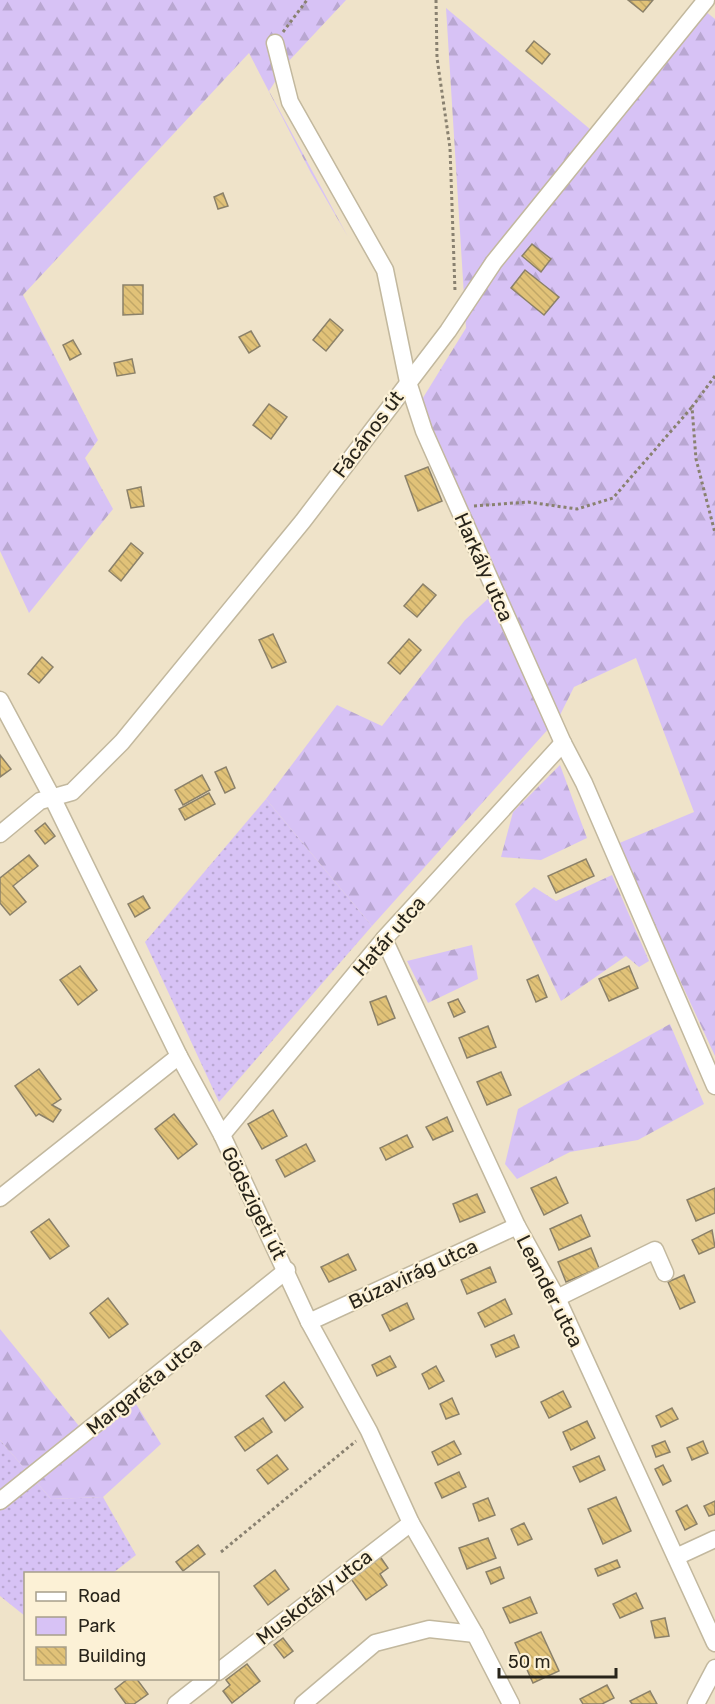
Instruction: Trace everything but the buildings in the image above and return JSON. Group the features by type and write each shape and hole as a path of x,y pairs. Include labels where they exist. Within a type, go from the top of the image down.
{"street":[{"name":"Fácános út","path":"0,834 40,801 72,792 122,742 303,521 456,318 494,262 706,0"},
{"name":"Harkály utca","path":"275,43 290,102 384,270 408,382 424,431 563,743 584,783 715,1086"},
{"name":"Gödszigeti út","path":"0,700 53,799 179,1056 222,1135 287,1270 309,1322 369,1431 411,1523 475,1634 511,1704"},
{"name":"Határ utca","path":"222,1135 384,939 563,743"},
{"name":"Leander utca","path":"384,939 517,1227 557,1299 715,1643"},
{"path":"0,1198 179,1056"},
{"name":"Búzavirág utca","path":"309,1322 517,1227"},
{"path":"557,1299 655,1250 665,1273"},
{"name":"Margaréta utca","path":"0,1501 287,1270"},
{"name":"Muskotály utca","path":"219,1671 411,1523"},
{"path":"675,1557 715,1539"},
{"path":"303,1704 375,1643 429,1629 475,1634"},
{"path":"696,1704 715,1668"},
{"path":"176,1704 206,1680"}],"path":[{"path":"275,43 307,0"},
{"path":"436,0 436,58 450,148 456,318"},
{"path":"459,510 482,504 528,502 576,509 613,498 693,407 715,376"},
{"path":"693,407 696,459 715,533"},
{"path":"221,1552 369,1431"}],"green space":[{"path":"0,0 346,0 287,63 269,91 348,237 311,173 249,53 23,295 98,440 85,458 113,509 29,613 0,551"},
{"path":"446,8 603,140 705,11 715,19 715,1056 617,844 694,812 636,658 574,687 559,717 372,926 266,799 337,705 382,726 465,620 492,595 413,414 466,328"},
{"path":"560,765 587,838 541,860 501,857 513,812"},
{"path":"266,799 372,926 219,1102 145,942"},
{"path":"612,875 649,961 639,967 626,956 561,1001 515,904 534,887 556,901"},
{"path":"472,945 478,979 428,1003 407,961"},
{"path":"670,1024 704,1104 638,1140 570,1152 517,1179 505,1164 518,1109"},
{"path":"0,1329 79,1426 126,1388 161,1444 103,1497 51,1499 0,1440"},
{"path":"0,1440 51,1499 103,1497 136,1555 114,1572 24,1572 24,1615 0,1596"}]}
